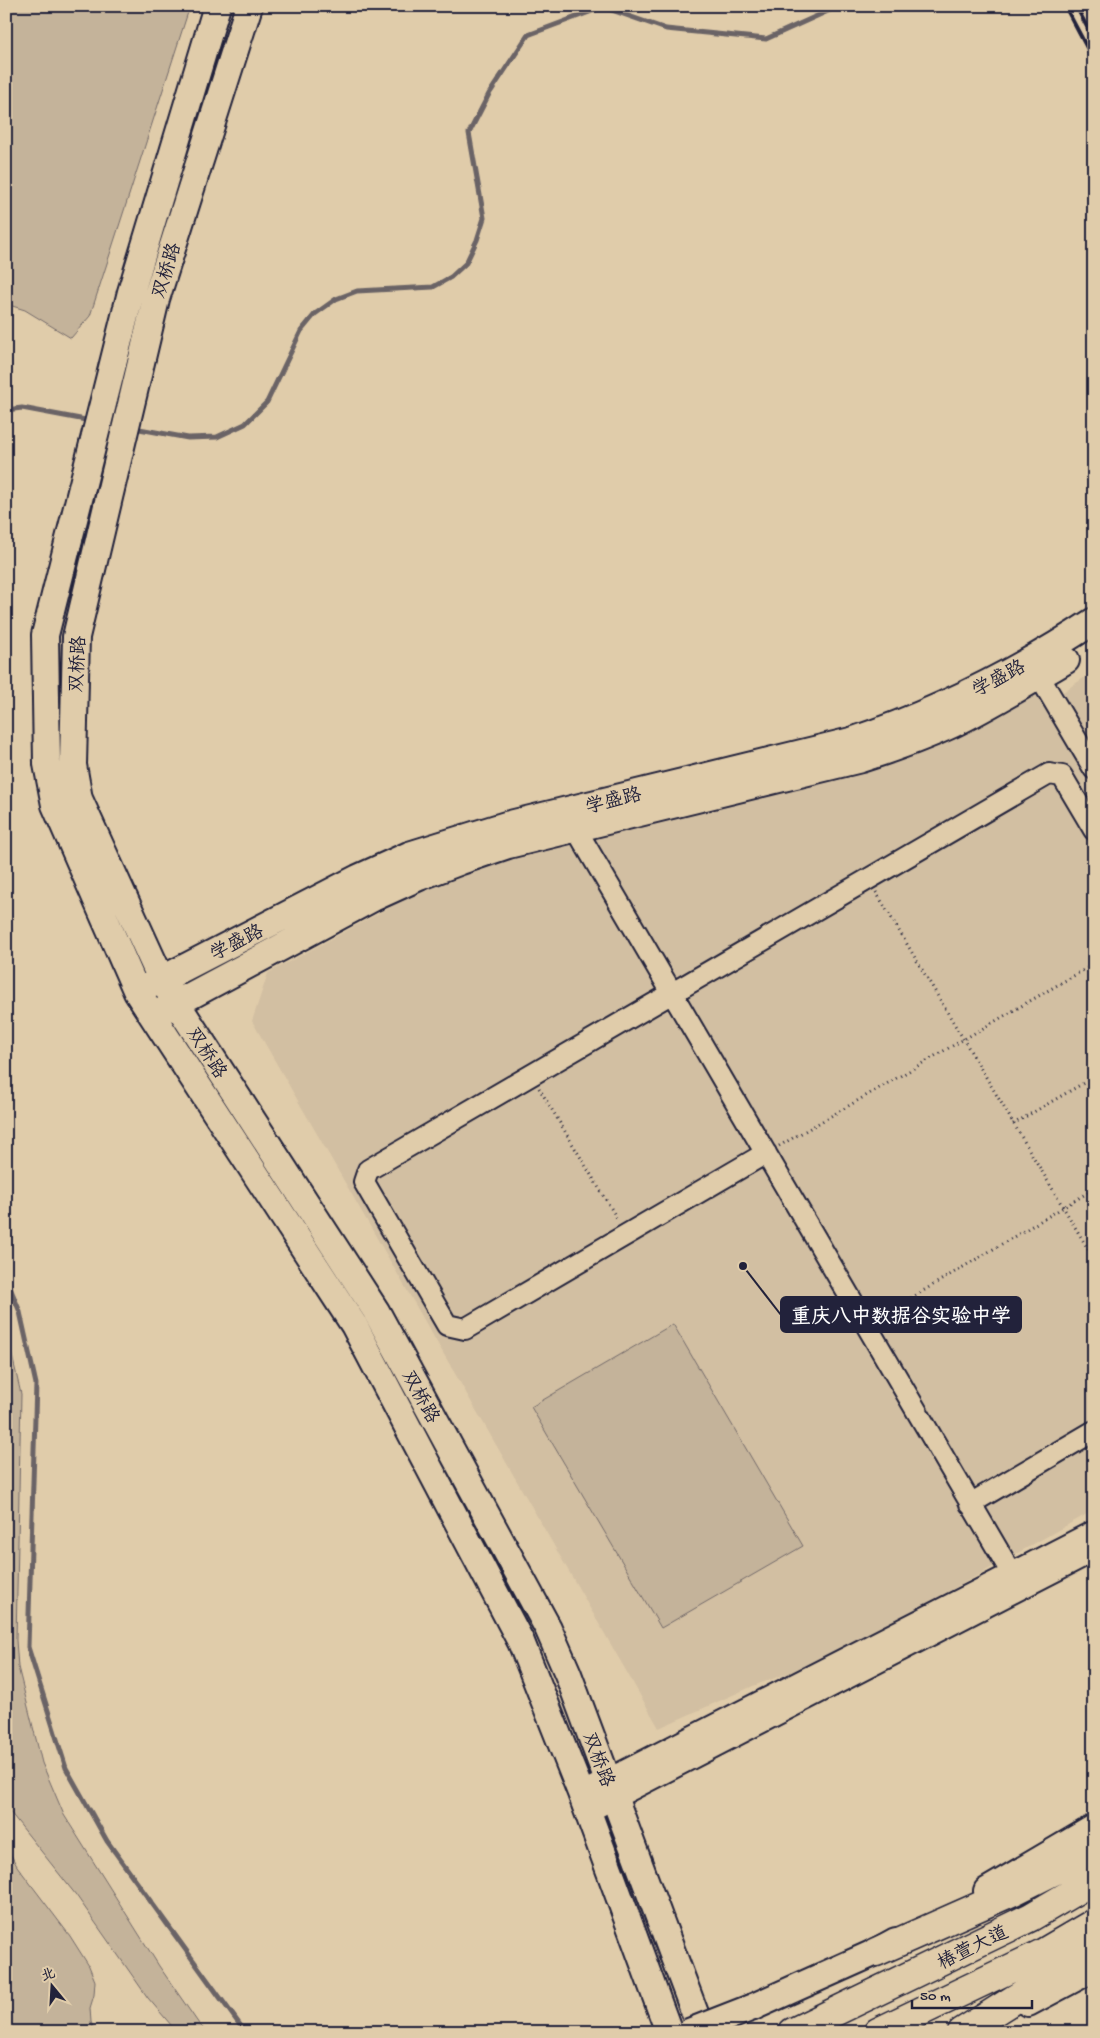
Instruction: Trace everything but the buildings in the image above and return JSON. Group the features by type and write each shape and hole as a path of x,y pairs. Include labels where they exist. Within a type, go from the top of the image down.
{"highway":[{"path":"876,1952 1014,1891 1094,1852"},
{"name":"椿萱大道","path":"793,2032 1031,1917 1094,1880"},
{"name":"椿萱大道","path":"878,2032 1041,1954 1094,1923"},
{"path":"962,2032 1094,1948"}],"main road":[{"name":"双桥路","path":"217,6 131,292 45,635 47,764 55,805 137,992 354,1325 521,1642 584,1802 669,2032"},
{"name":"双桥路","path":"249,6 156,299 76,637 73,765 79,799 161,979 376,1311 548,1628 568,1674 702,2032"},
{"name":"学盛路","path":"137,992 358,878 409,855 506,824 851,741 896,726 945,705 1006,674 1094,621"},
{"name":"学盛路","path":"153,1016 373,898 419,877 508,845 877,754 953,724 1094,642"},
{"path":"689,2032 753,2007 876,1952 1016,1875 1094,1828"},
{"path":"972,2032 1094,1968"}],"street":[{"path":"1038,676 1094,769"},
{"path":"766,1153 465,1329 447,1325 364,1182 368,1170 1049,774 1062,776 1094,830"},
{"path":"576,828 1012,1574"},
{"path":"970,1504 1094,1431"},
{"path":"611,1789 1094,1531"},
{"path":"584,1802 1094,1551"}],"path":[{"path":"868,879 1094,1259"},
{"path":"766,1153 1094,964"},
{"path":"531,1075 627,1234"},
{"path":"1013,1124 1094,1077"},
{"path":"866,1326 1094,1189"}],"shaded area":[{"path":"6,6 190,6 90,316 71,338 25,310 6,304"},
{"path":"1094,671 1094,752 1060,694"},
{"path":"1038,694 1094,787 1094,1510 832,1657 753,1686 659,1728 252,1021 268,973 448,876 509,855 972,728"},
{"path":"673,1324 803,1546 661,1628 531,1407"},
{"path":"6,1330 21,1394 16,1640 18,1667 42,1763 64,1815 159,1966 199,2024 207,2032 177,2032 148,1998 76,1895 6,1807"},
{"path":"6,1846 17,1866 70,1936 89,1966 95,1981 94,1995 90,2008 91,2022 95,2032 6,2032"}],"waterway":[{"path":"134,428 188,438 217,437 245,424 267,402 301,331 315,314 336,299 357,291 433,287 451,277 466,263 477,240 484,218 469,133 489,94 528,35 603,7 666,29 766,39 839,6"},
{"path":"6,410 22,408 91,421"},
{"path":"6,1278 20,1312 36,1384 28,1647 66,1768 107,1841 245,2032"}],"railway":[{"path":"1065,6 1094,61"},
{"path":"1076,6 1094,40"}],"place":[{"name":"重庆八中数据谷实验中学","path":"743,1266"}]}
